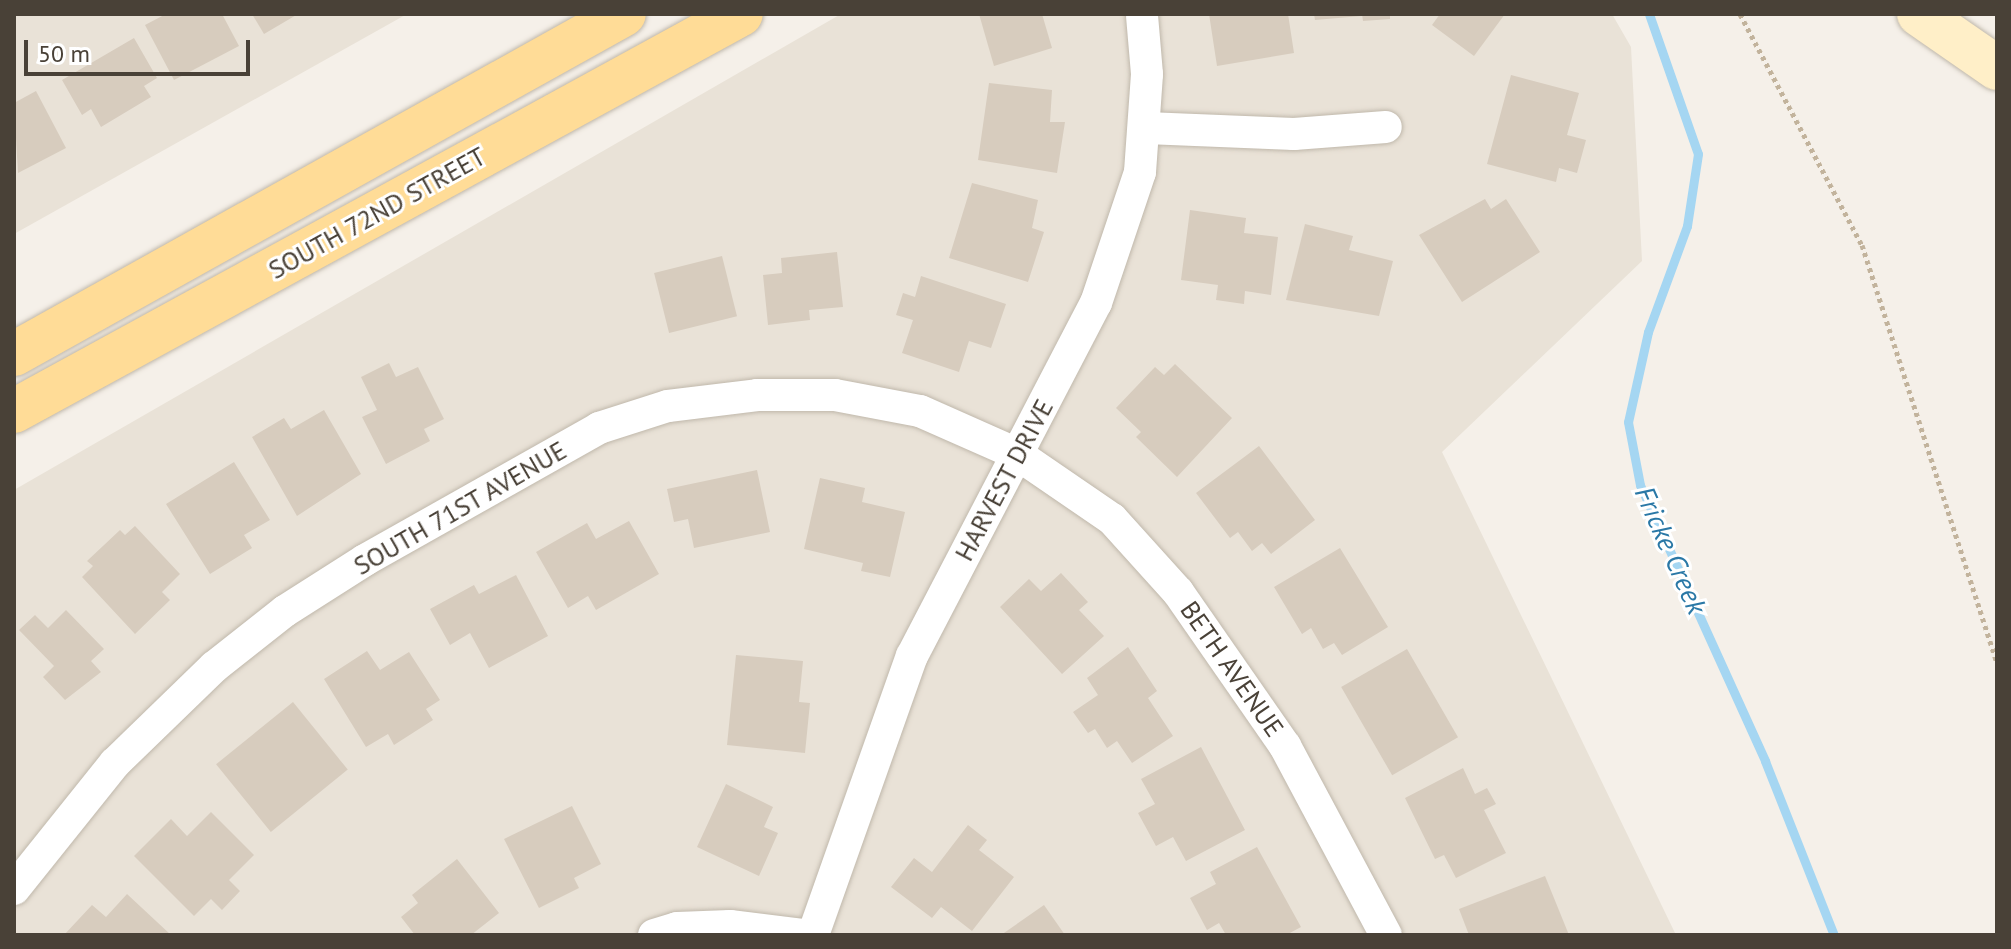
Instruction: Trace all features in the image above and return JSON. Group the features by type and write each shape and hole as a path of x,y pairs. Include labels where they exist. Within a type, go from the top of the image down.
{"main road":[{"name":"SOUTH 72ND STREET","path":"14,354 624,14"},
{"name":"SOUTH 72ND STREET","path":"14,411 741,14"}],"street":[{"path":"1919,14 1996,68"},
{"path":"1951,14 1996,68"},
{"name":"HARVEST DRIVE","path":"813,935 912,656 1096,303 1140,172 1146,128 1141,15"},
{"path":"1146,128 1294,134 1386,127"},
{"name":"SOUTH 71ST AVENUE","path":"14,889 115,763 238,648 365,560 599,428 668,406 757,395 835,395 920,411 1017,454"},
{"name":"BETH AVENUE","path":"1017,454 1112,519 1178,592 1285,746 1386,935"},
{"path":"654,935 677,928 730,926 804,935"}],"path":[{"path":"1740,14 1862,245 1997,663"}],"shaded area":[{"path":"14,14 407,14 14,234"},
{"path":"841,14 1612,14 1631,47 1642,261 1442,452 1676,935 14,935 14,490"}],"building":[{"path":"166,14 222,14 239,46 174,80 145,25"},
{"path":"252,14 298,14 264,34"},
{"path":"979,14 1042,14 1052,48 994,66"},
{"path":"1209,14 1288,14 1294,53 1217,66"},
{"path":"1314,14 1361,14 1361,16 1315,20"},
{"path":"1362,14 1390,14 1390,19 1363,21"},
{"path":"1440,14 1505,14 1474,56 1432,25"},
{"path":"134,38 157,78 144,86 151,97 101,127 91,109 82,115 62,80"},
{"path":"1511,75 1579,93 1567,135 1586,140 1577,173 1559,168 1556,182 1487,164"},
{"path":"989,83 1052,90 1050,122 1065,122 1057,173 978,160"},
{"path":"36,91 66,148 18,173 14,103"},
{"path":"972,183 1038,200 1032,228 1044,232 1028,282 949,258"},
{"path":"1485,199 1491,209 1506,199 1540,252 1462,302 1419,235"},
{"path":"1190,210 1246,218 1244,233 1278,237 1271,295 1245,291 1244,304 1216,300 1218,285 1181,280"},
{"path":"1305,224 1353,236 1349,250 1393,261 1379,316 1286,300"},
{"path":"837,252 843,307 809,310 810,320 768,325 763,275 782,273 781,258"},
{"path":"722,256 737,316 669,333 654,273"},
{"path":"921,276 1006,304 991,348 969,341 959,372 902,353 913,320 896,315 903,293 915,297"},
{"path":"389,363 396,377 418,367 444,419 424,429 430,441 386,464 362,417 377,410 361,377"},
{"path":"1175,364 1232,418 1177,477 1136,437 1141,432 1116,408 1155,367 1164,375"},
{"path":"324,410 361,474 297,516 252,437 284,418 291,429"},
{"path":"1259,446 1315,520 1271,554 1262,543 1252,551 1238,532 1230,538 1196,493"},
{"path":"234,462 270,520 244,535 252,548 210,574 166,504"},
{"path":"757,470 770,532 694,548 688,519 674,522 667,489"},
{"path":"820,478 865,488 862,502 905,512 890,577 861,571 863,563 804,549"},
{"path":"629,521 659,574 596,610 588,596 568,608 536,552 587,523 596,539"},
{"path":"135,526 180,574 162,592 170,600 135,634 82,577 93,566 87,561 120,530 125,535"},
{"path":"1340,548 1388,627 1342,655 1334,643 1323,649 1311,628 1302,634 1274,587"},
{"path":"1061,573 1088,602 1079,610 1104,636 1062,674 1000,607 1029,579 1041,591"},
{"path":"516,575 548,636 489,668 470,633 450,645 430,609 474,585 479,594"},
{"path":"66,610 104,649 91,661 101,672 65,700 43,677 54,666 19,630 35,615 48,628"},
{"path":"1128,647 1157,691 1148,698 1173,736 1132,763 1117,741 1107,748 1095,729 1088,733 1073,712 1098,695 1087,678"},
{"path":"1407,649 1458,737 1392,775 1341,687"},
{"path":"367,651 380,670 409,652 440,700 426,709 433,720 394,745 388,734 366,747 324,679"},
{"path":"736,655 803,661 799,702 810,703 805,753 727,745"},
{"path":"293,702 348,770 271,832 216,764"},
{"path":"1201,747 1245,830 1186,861 1173,837 1156,846 1138,813 1155,804 1141,779"},
{"path":"1463,768 1475,794 1487,788 1496,804 1484,810 1506,853 1456,878 1444,855 1435,859 1405,798"},
{"path":"726,784 773,807 764,827 778,833 759,876 697,847"},
{"path":"572,806 601,864 574,878 579,888 539,908 504,839"},
{"path":"211,812 254,855 229,880 240,891 222,910 211,899 194,916 134,856 171,819 187,836"},
{"path":"968,825 987,840 979,850 1014,877 972,931 941,907 932,918 891,887 914,858 932,872"},
{"path":"1257,847 1301,927 1286,935 1226,935 1219,923 1207,930 1190,898 1216,884 1210,872"},
{"path":"457,859 499,913 471,935 415,935 401,917 418,903 412,895"},
{"path":"1545,876 1569,935 1469,935 1459,909"},
{"path":"127,894 171,935 64,935 92,905 106,917"},
{"path":"1044,905 1065,935 1001,935"}],"waterway":[{"name":"Fricke Creek","path":"1649,14 1698,154 1687,226 1648,332 1628,422 1640,485 1765,761 1834,935"}]}
